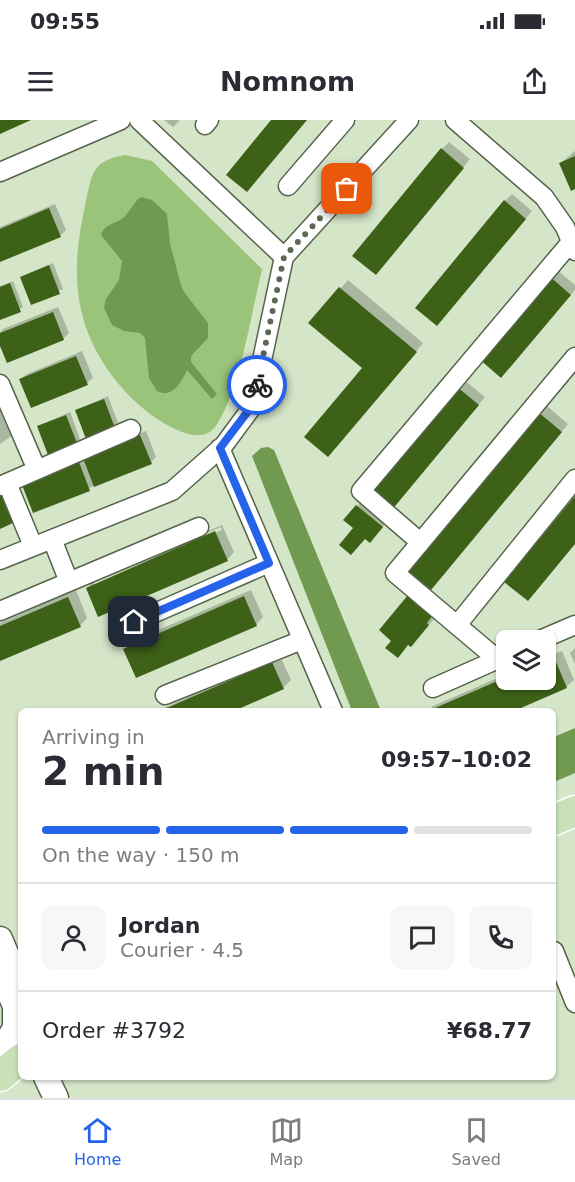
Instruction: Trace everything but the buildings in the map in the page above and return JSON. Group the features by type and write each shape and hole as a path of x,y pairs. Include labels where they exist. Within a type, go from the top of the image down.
{"main road":[{"path":"556,819 575,811"},
{"path":"556,831 575,823"},
{"path":"8,1062 18,1047"}],"street":[{"path":"0,172 121,120"},
{"path":"139,120 284,257"},
{"path":"288,186 345,120"},
{"path":"0,560 172,491 220,448 252,406 284,257 409,120"},
{"path":"420,542 360,491 573,247 565,227 544,196 455,120"},
{"path":"496,653 457,625 395,573 575,357"},
{"path":"0,384 37,470"},
{"path":"33,546 3,485 131,429"},
{"path":"220,448 332,708"},
{"path":"457,625 575,479"},
{"path":"0,611 199,527"},
{"path":"52,539 69,582"},
{"path":"134,622 269,563"},
{"path":"556,634 575,626"},
{"path":"165,695 302,640"},
{"path":"433,688 496,660"},
{"path":"0,939 18,1002"},
{"path":"556,956 575,1003"},
{"path":"0,971 18,1003"},
{"path":"8,1062 18,1011"},
{"path":"47,1080 56,1098"},
{"path":"60,1080 69,1098"}],"shaded area":[{"path":"125,155 152,161 262,269 238,374 224,413 212,431 208,433 196,435 182,432 148,412 133,399 119,384 96,350 82,314 77,260 89,185 99,165"},
{"path":"141,197 152,200 167,214 170,243 180,282 184,292 208,323 208,338 191,356 191,362 217,394 212,399 187,370 172,391 163,393 157,391 149,378 145,338 140,333 124,331 112,325 104,308 106,299 119,280 122,261 101,235 108,226 124,217"},
{"path":"268,447 274,450 380,708 351,708 252,456 261,448"},
{"path":"575,728 575,773 556,781 556,736"}],"way so far":[{"path":"257,385 284,257 347,189"}],"route":[{"path":"134,622 269,563 220,448 252,406 257,385"}]}
